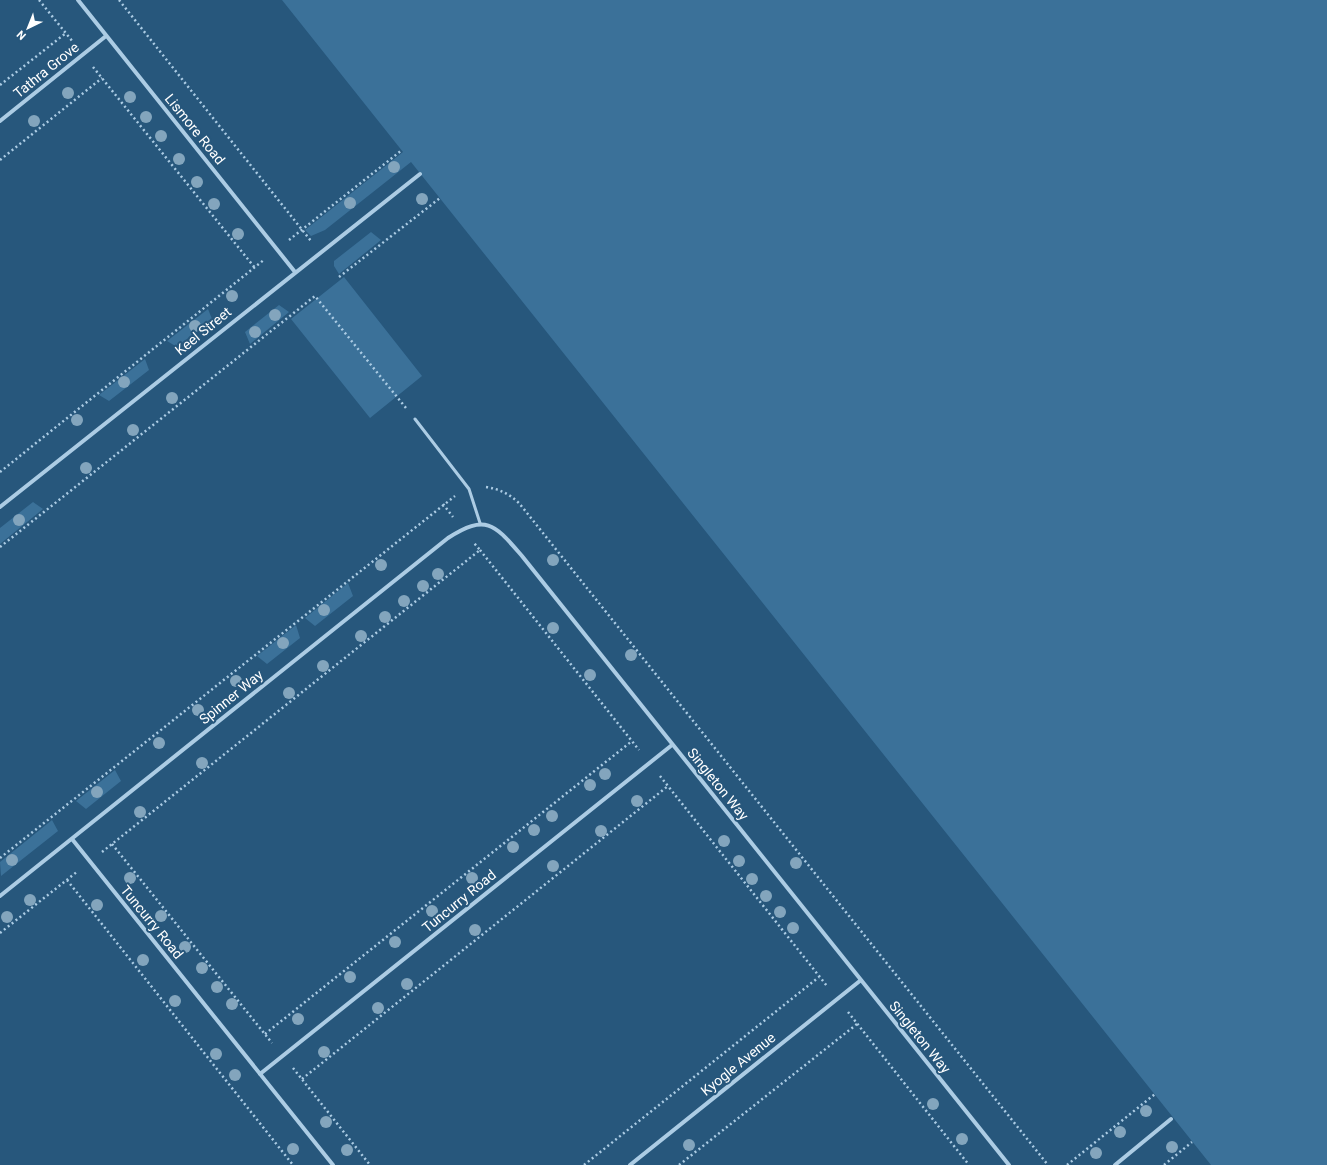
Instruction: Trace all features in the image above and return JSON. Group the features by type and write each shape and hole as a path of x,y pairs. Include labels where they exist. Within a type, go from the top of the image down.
{"street":[{"name":"Lismore Road","path":"78,0 295,272"},
{"name":"Tathra Grove","path":"0,122 106,36"},
{"name":"Keel Street","path":"0,507 420,174"},
{"name":"Spinner Way","path":"0,896 448,538 463,529 480,524"},
{"name":"Singleton Way","path":"480,524 497,529 522,556 1009,1165"},
{"name":"Tuncurry Road","path":"260,1074 672,745"},
{"name":"Tuncurry Road","path":"72,839 332,1165"},
{"name":"Kyogle Avenue","path":"630,1165 860,980"},
{"path":"1115,1165 1171,1119"}],"lane":[{"path":"415,419 469,489 480,524"}],"path":[{"path":"39,0 255,268"},
{"path":"119,0 320,252"},
{"path":"0,86 66,33"},
{"path":"0,160 102,78"},
{"path":"0,472 402,150"},
{"path":"339,277 440,198"},
{"path":"0,547 315,296 415,419"},
{"path":"0,858 443,504 457,494 469,489 483,486 496,488 508,494 519,503 1048,1165"},
{"path":"443,504 969,1165"},
{"path":"0,933 480,550"},
{"path":"265,1034 632,741"},
{"path":"302,1079 668,786"},
{"path":"112,844 284,1056 370,1165"},
{"path":"66,880 293,1165"},
{"path":"584,1165 819,977"},
{"path":"680,1165 857,1024"},
{"path":"1067,1165 1155,1094"},
{"path":"1164,1165 1192,1142"}],"shaded area":[{"path":"282,0 1327,0 1327,1165 1211,1165 411,162 325,230 311,236 305,230 403,152"},
{"path":"371,232 381,240 339,274 334,266 334,261"},
{"path":"344,277 422,376 370,418 291,319"},
{"path":"279,305 289,312 250,344 245,332"},
{"path":"208,309 212,319 177,347 167,341"},
{"path":"145,359 149,370 109,401 99,395"},
{"path":"33,502 43,509 0,544 0,528"},
{"path":"348,583 353,596 315,626 305,618"},
{"path":"296,625 300,638 267,664 257,656"},
{"path":"115,770 121,781 86,809 76,801"},
{"path":"52,820 58,831 1,876 0,862"}]}
